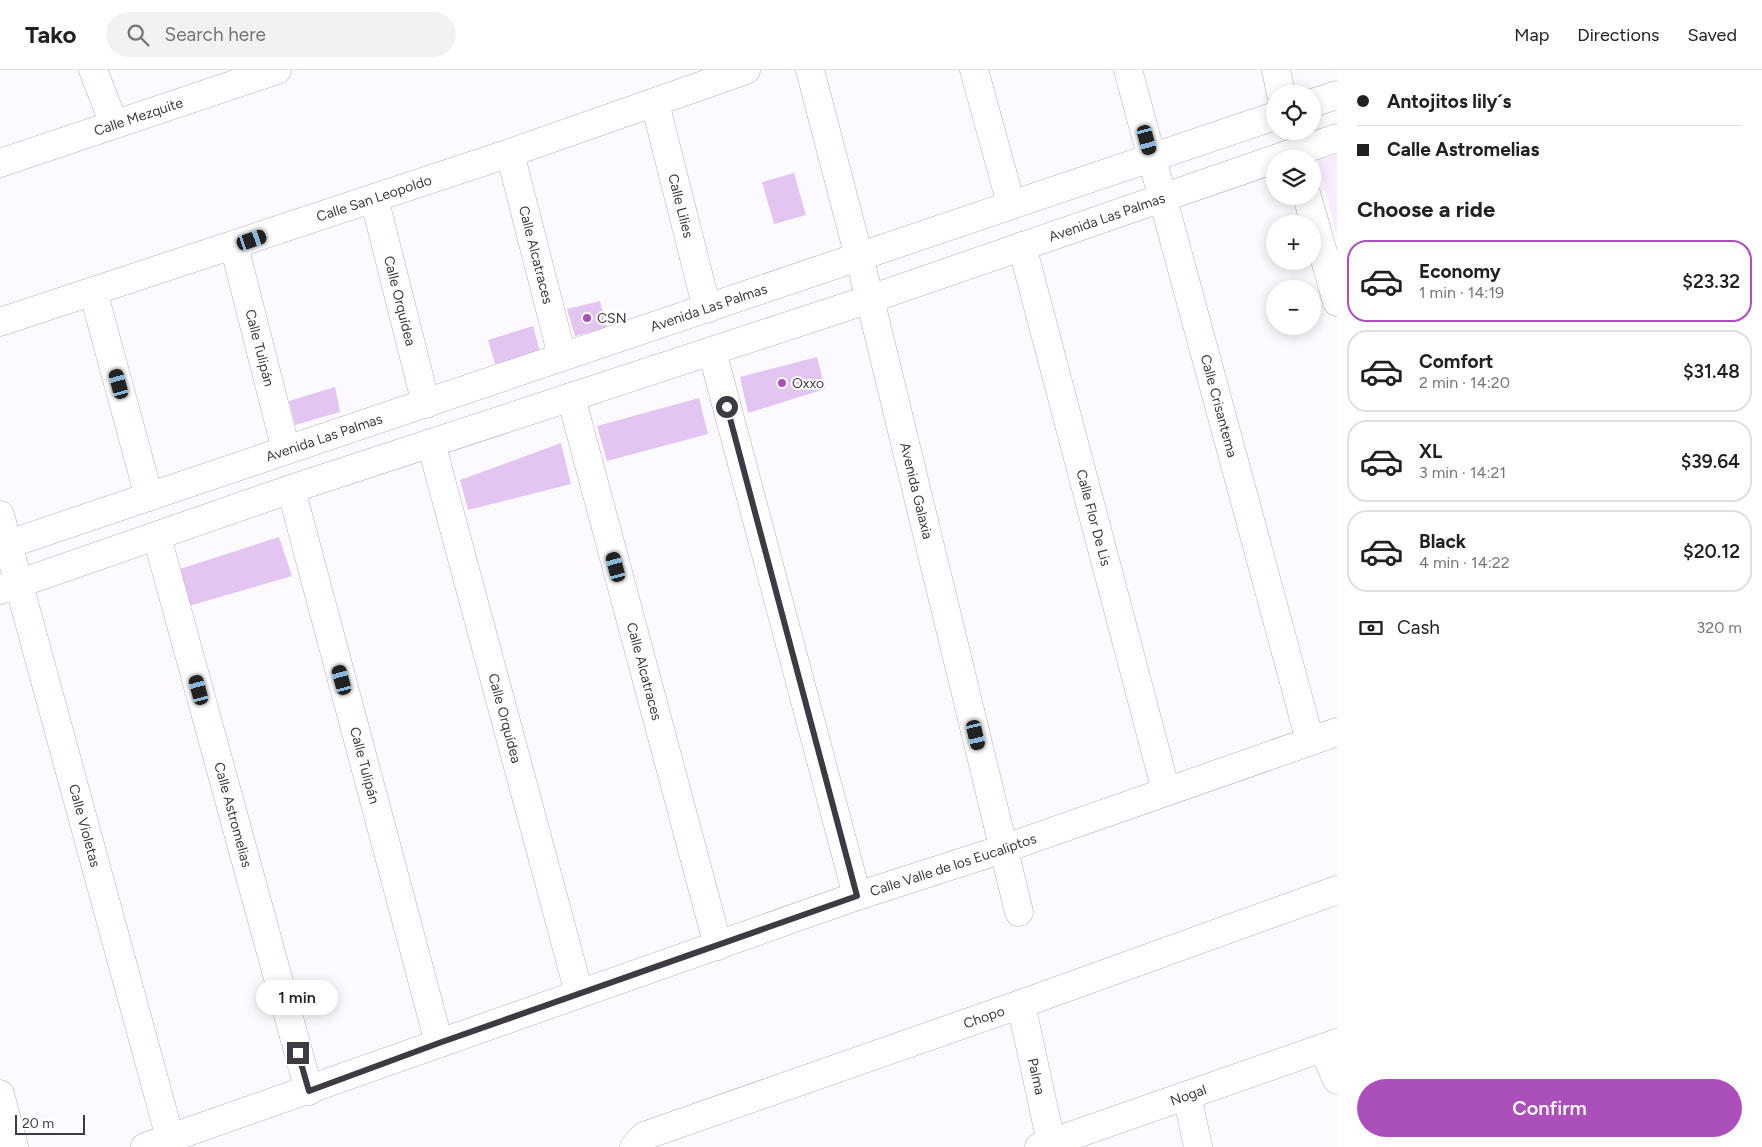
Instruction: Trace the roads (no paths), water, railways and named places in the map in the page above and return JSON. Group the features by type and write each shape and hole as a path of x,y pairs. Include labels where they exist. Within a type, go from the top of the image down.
{"street":[{"path":"93,70 114,124"},
{"name":"Calle San Leopoldo","path":"0,322 510,153 746,70"},
{"name":"Avenida Galaxia","path":"810,70 870,299 1003,849 1020,912"},
{"path":"974,70 1011,204"},
{"name":"Calle Crisantema","path":"1128,70 1310,741"},
{"path":"1276,70 1279,85"},
{"name":"Calle Mezquite","path":"0,163 273,71"},
{"path":"1321,100 1337,96"},
{"name":"Calle Lilies","path":"655,103 707,309"},
{"name":"Avenida Las Palmas","path":"4,545 1266,119"},
{"name":"Avenida Las Palmas","path":"1304,150 1337,138"},
{"name":"Calle Alcatraces","path":"510,153 562,356"},
{"name":"Avenida Las Palmas","path":"9,586 157,537 291,489 870,299 1266,163"},
{"name":"Calle Orquídea","path":"374,198 426,404"},
{"path":"1310,205 1337,302"},
{"name":"Calle Tulipán","path":"234,246 286,450"},
{"name":"Calle Flor De Lis","path":"1022,246 1166,791"},
{"path":"93,290 150,497"},
{"path":"712,351 857,896"},
{"name":"Calle Alcatraces","path":"570,397 718,946"},
{"name":"Calle Orquídea","path":"430,443 579,993"},
{"name":"Calle Tulipán","path":"291,489 439,1043"},
{"name":"Calle Violetas","path":"0,515 9,586 158,1143"},
{"name":"Calle Astromelias","path":"157,537 309,1091"},
{"name":"Calle Valle de los Eucaliptos","path":"158,1143 857,896 1003,849 1337,732"},
{"name":"Chopo","path":"634,1147 644,1136 1021,1004 1337,890"},
{"name":"Palma","path":"1021,1004 1048,1146"},
{"path":"1330,1046 1337,1080"},
{"name":"Nogal","path":"1048,1146 1330,1046"},
{"path":"0,1094 14,1147"},
{"path":"1188,1095 1198,1147"}],"place":[{"name":"CSN","path":"587,318"},
{"name":"Oxxo","path":"782,383"}]}
